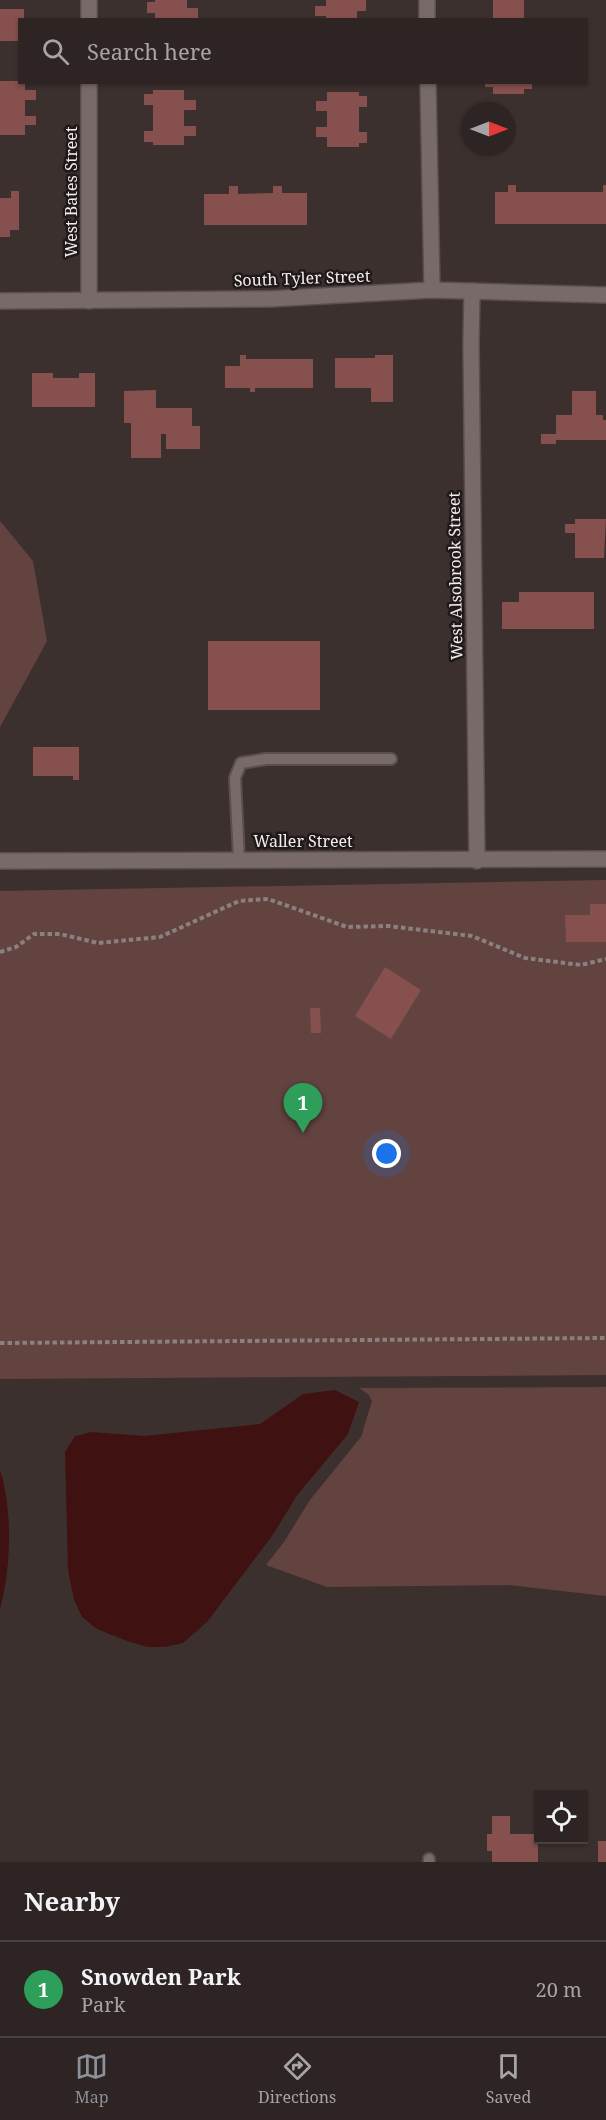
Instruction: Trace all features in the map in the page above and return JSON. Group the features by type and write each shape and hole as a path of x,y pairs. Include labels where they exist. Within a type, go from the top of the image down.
{"street":[{"path":"89,0 89,18"},
{"path":"427,0 427,18"},
{"name":"West Bates Street","path":"89,84 89,301"},
{"path":"428,84 432,290"},
{"name":"South Tyler Street","path":"0,300 269,299 432,290 606,295"},
{"name":"West Alsobrook Street","path":"472,291 477,861"},
{"name":"Waller Street","path":"0,861 606,859"}],"lane":[{"path":"239,859 234,778 241,763 266,759 391,759"}],"path":[{"path":"0,952 16,946 34,934 60,934 98,943 160,937 239,901 268,898 346,927 388,926 472,936 525,958 581,965 606,959"},
{"path":"0,1343 606,1338"}],"shaded area":[{"path":"0,521 33,561 47,641 0,727"},
{"path":"606,880 606,1375 0,1379 0,891"},
{"path":"606,1387 606,1596 509,1585 327,1587 266,1565 284,1542 310,1500 361,1437 372,1401 368,1394 359,1388"},
{"path":"335,1390 359,1402 348,1434 298,1494 272,1536 207,1622 183,1643 165,1647 148,1647 97,1629 82,1617 74,1600 68,1570 65,1452 75,1436 91,1432 144,1436 260,1424 303,1394"},
{"path":"0,1470 7,1503 9,1540 4,1593 0,1609"}],"building":[{"path":"155,0 187,0 187,8 198,8 198,18 155,18 155,13 147,13 147,2 155,2"},
{"path":"326,0 366,0 366,11 357,11 357,18 315,16 315,6 326,6"},
{"path":"493,0 524,0 524,18 493,18"},
{"path":"0,9 24,9 24,18 18,18 18,41 0,41"},
{"path":"0,81 18,81 18,84 25,84 25,90 36,90 36,100 25,100 25,116 36,116 36,125 25,125 25,135 0,135"},
{"path":"485,84 532,84 532,89 524,89 524,94 493,94 493,87 485,87"},
{"path":"153,90 184,90 184,100 196,100 196,110 184,110 184,126 196,126 196,136 184,136 184,145 153,145 153,142 144,142 144,131 153,131 153,105 144,105 144,94 153,94"},
{"path":"327,92 359,92 359,96 367,96 367,107 359,107 359,132 367,132 367,143 359,143 359,147 327,147 327,137 316,137 316,127 327,127 327,111 316,111 316,101 327,101"},
{"path":"508,185 516,185 516,192 603,192 603,185 606,185 606,224 495,224 495,192 508,192"},
{"path":"229,186 238,186 238,194 273,193 273,186 282,186 282,193 307,193 307,225 204,225 204,194 229,194"},
{"path":"11,191 19,191 19,230 10,230 10,237 0,237 0,198 11,198"},
{"path":"240,355 246,355 246,359 313,359 313,388 255,388 255,392 250,392 250,388 225,388 225,366 240,366"},
{"path":"375,355 393,355 393,402 371,402 371,388 335,388 335,358 375,358"},
{"path":"32,373 53,373 53,378 79,378 79,373 95,373 95,407 32,407"},
{"path":"156,390 156,408 192,408 192,426 200,426 200,449 166,449 166,434 161,434 161,458 131,458 131,423 124,423 124,391"},
{"path":"572,391 596,391 596,415 603,415 603,420 606,420 606,440 556,440 556,444 541,444 541,434 556,434 556,415 572,415"},
{"path":"575,519 606,519 604,558 575,558 575,533 565,533 565,524 575,524"},
{"path":"519,592 594,592 594,629 502,629 502,602 519,602"},
{"path":"208,641 320,641 320,710 208,710"},
{"path":"33,747 79,747 79,780 73,780 73,776 33,776"},
{"path":"590,904 606,904 606,942 566,942 565,915 590,915"},
{"path":"385,967 421,990 391,1039 355,1016"},
{"path":"310,1008 320,1008 321,1033 311,1033"},
{"path":"492,1816 510,1816 510,1834 534,1834 534,1844 538,1844 538,1862 492,1862 492,1851 487,1851 487,1834 492,1834"},
{"path":"598,1841 606,1841 606,1862 598,1862"}],"place":[{"name":"Snowden Park","path":"303,1133"}]}
